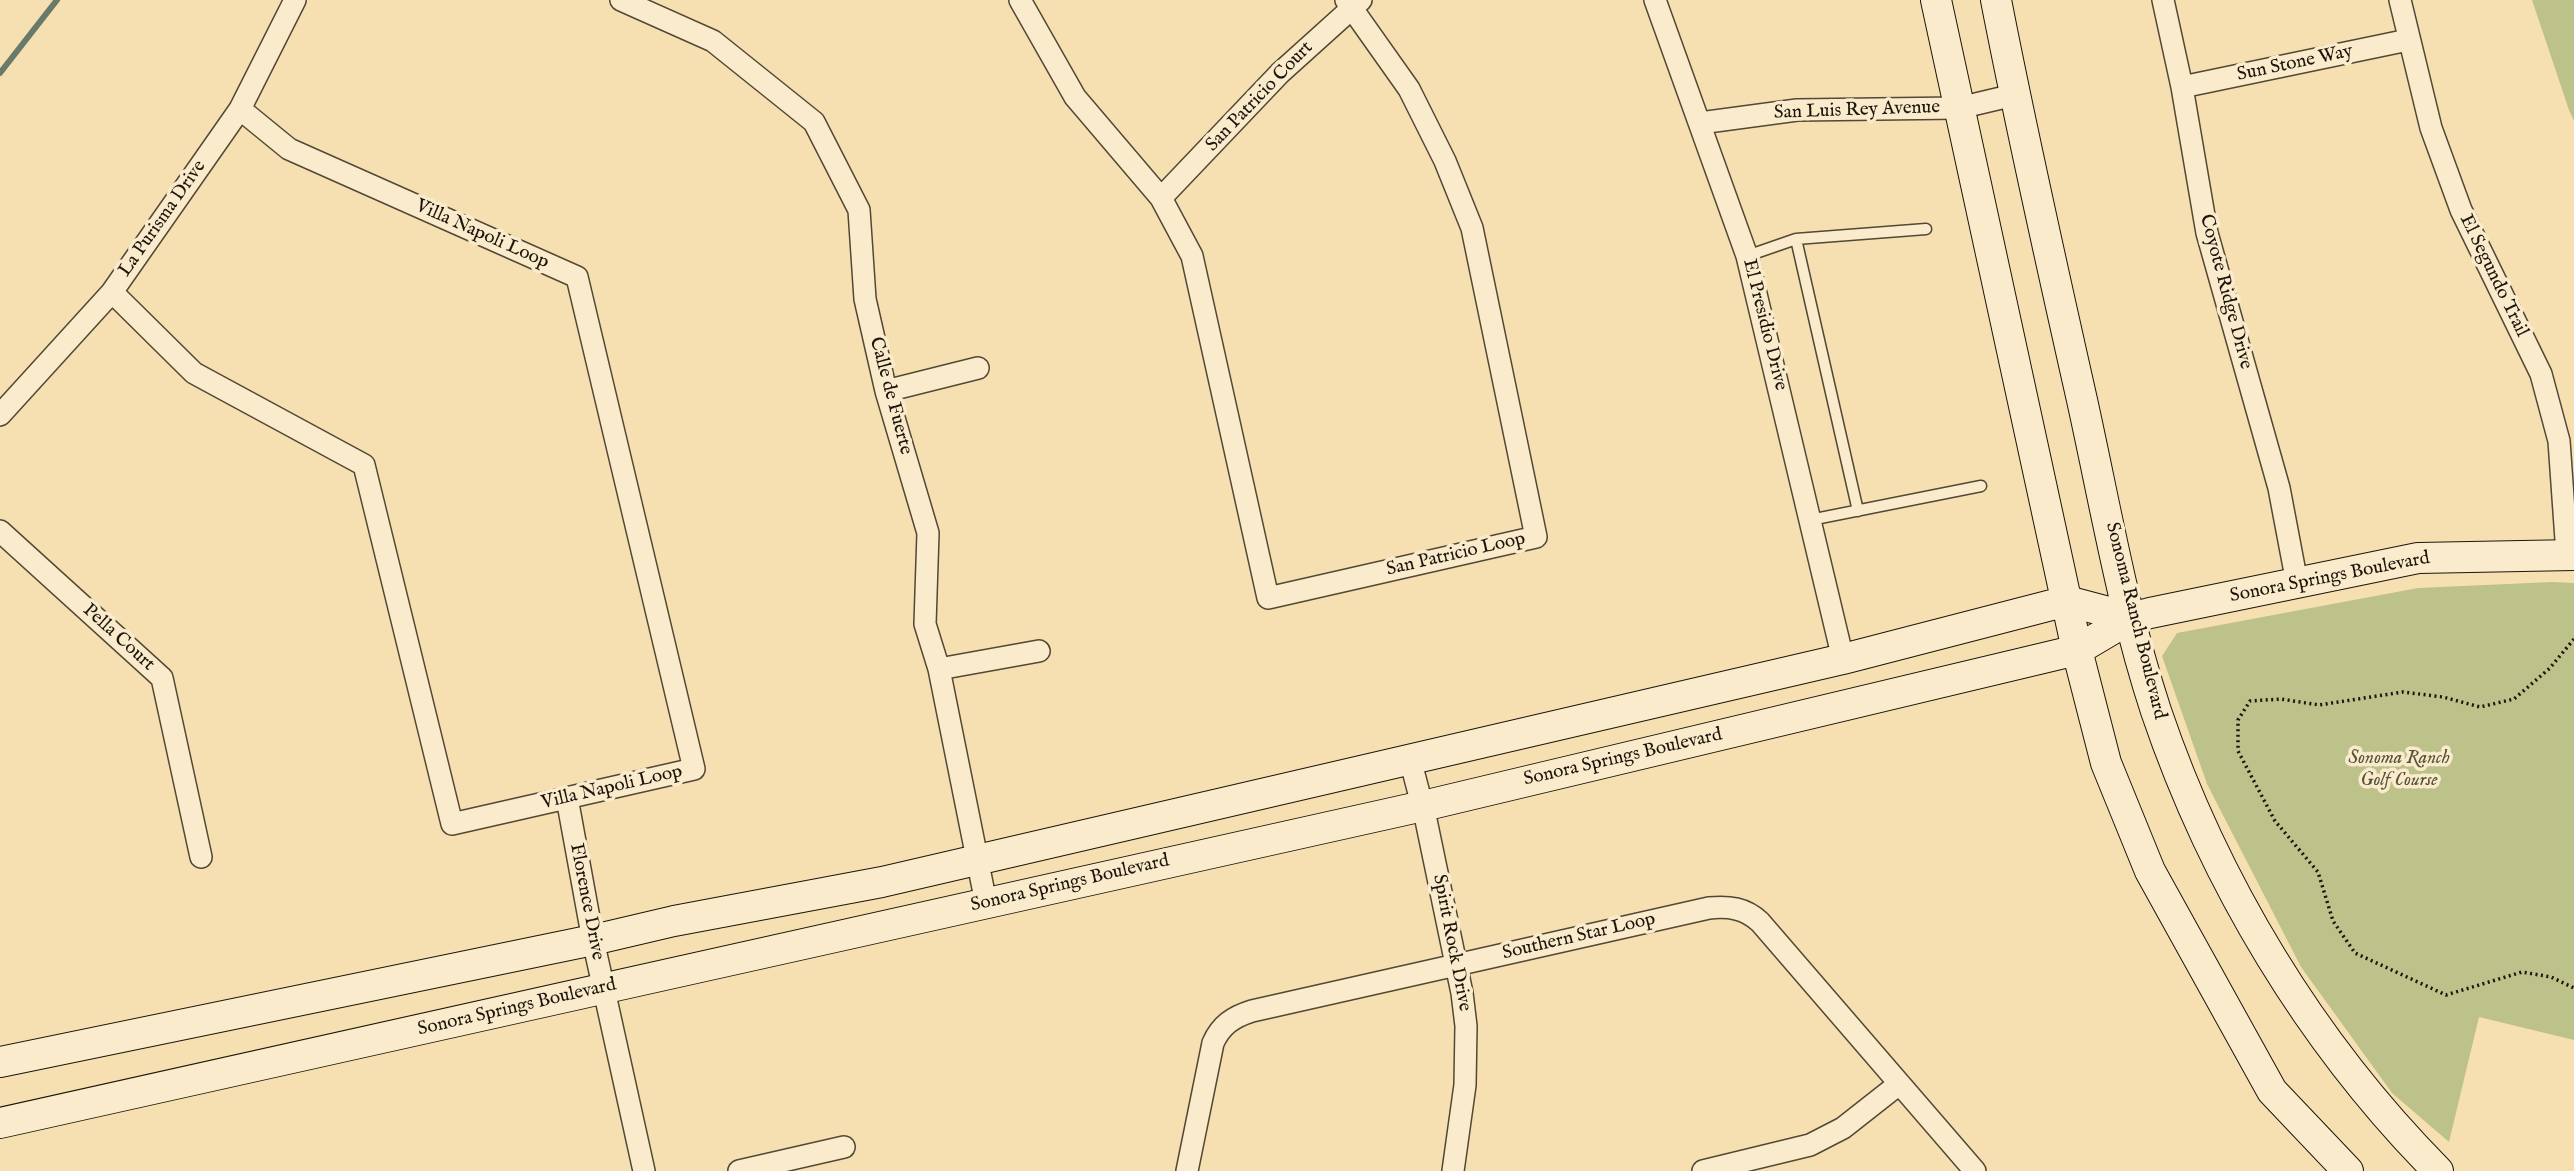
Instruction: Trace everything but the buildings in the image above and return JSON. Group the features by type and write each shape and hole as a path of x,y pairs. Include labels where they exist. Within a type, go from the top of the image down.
{"street":[{"name":"La Purisma Drive","path":"0,415 112,292 240,109 295,0"},
{"name":"Calle de Fuerte","path":"621,0 713,41 814,122 859,209 865,299 886,391 928,533 925,624 939,669 986,903"},
{"path":"1020,0 1074,97 1161,198"},
{"name":"El Presidio Drive","path":"1655,0 1747,256 1843,659"},
{"path":"1936,0 2077,650 2106,763 2150,872 2272,1091 2347,1171"},
{"name":"Sonoma Ranch Boulevard","path":"1996,0 2014,95 2131,618 2147,682 2175,762 2209,841 2239,901 2293,991 2332,1047 2398,1129 2438,1171"},
{"name":"Coyote Ridge Drive","path":"2163,0 2182,87 2207,233 2278,488 2297,583"},
{"name":"El Segundo Trail","path":"2400,0 2431,128 2461,210 2541,374 2559,441 2570,554"},
{"name":"San Patricio Court","path":"1161,198 1280,73 1353,2"},
{"name":"San Patricio Loop","path":"1161,198 1192,256 1268,598 1536,537 1472,228 1445,161 1409,89 1353,2"},
{"name":"Sun Stone Way","path":"2182,87 2408,40"},
{"name":"San Luis Rey Avenue","path":"1700,123 1797,110 1959,108 2014,95"},
{"name":"Villa Napoli Loop","path":"112,292 194,373 364,465 452,824 694,769 577,277 289,149 240,109"},
{"path":"886,391 978,368"},
{"name":"Pella Court","path":"0,531 162,678 201,857"},
{"name":"Sonora Springs Boulevard","path":"0,1123 1423,806 2077,650 2131,618 2418,558 2570,554"},
{"name":"Sonora Springs Boulevard","path":"0,1062 674,921 882,882 1843,659 2067,601 2131,618"},
{"path":"939,669 1039,651"},
{"name":"Spirit Rock Drive","path":"1410,759 1458,964 1466,1026 1461,1125 1453,1171"},
{"name":"Florence Drive","path":"567,797 593,940 644,1171"},
{"name":"Southern Star Loop","path":"1187,1171 1213,1044 1226,1023 1252,1011 1709,908 1737,908 1760,922 1975,1171"},
{"path":"1703,1171 1810,1145 1843,1128 1899,1084"},
{"path":"739,1171 844,1147"}],"lane":[{"path":"1747,256 1796,239 1926,229"},
{"path":"1796,239 1858,511"},
{"path":"1810,520 1981,486"}],"path":[{"path":"2574,639 2550,668 2514,699 2480,707 2443,697 2403,692 2319,705 2281,699 2250,701 2238,720 2238,751 2274,821 2318,872 2333,921 2355,953 2446,995 2522,972 2551,977 2574,988"}],"green space":[{"path":"2532,0 2574,0 2574,121 2569,110"},
{"name":"Sonoma Ranch Golf Course","path":"2574,583 2574,1040 2479,1017 2449,1142 2392,1093 2301,967 2207,784 2162,656 2177,633 2418,588"}],"waterway":[{"path":"0,73 57,0"}]}
